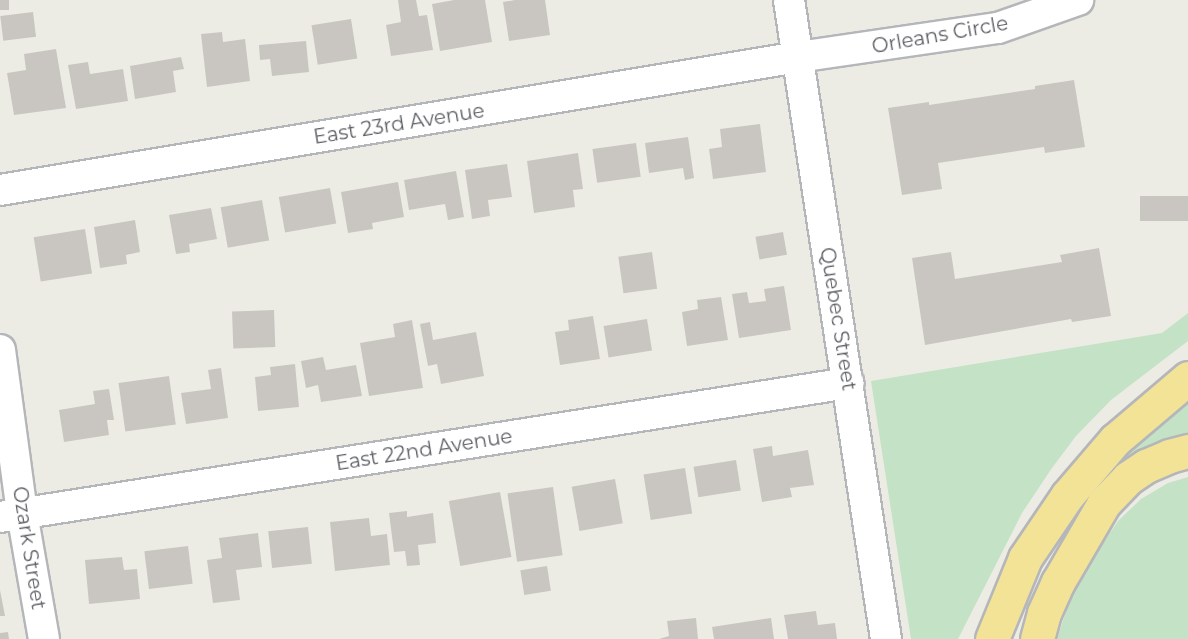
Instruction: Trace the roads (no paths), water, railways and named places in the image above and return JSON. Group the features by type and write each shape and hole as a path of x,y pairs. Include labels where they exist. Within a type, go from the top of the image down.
{"highway":[{"path":"992,639 1025,558 1067,496 1115,440 1188,378"},
{"path":"1037,639 1044,613 1058,582 1104,503 1128,478 1146,466 1168,456 1188,451"}],"street":[{"name":"Quebec Street","path":"789,0 885,639"},
{"name":"Orleans Circle","path":"798,57 998,28 1078,0"},
{"name":"East 23rd Avenue","path":"0,190 798,57"},
{"name":"Ozark Street","path":"0,350 11,515 44,639"},
{"name":"East 22nd Avenue","path":"11,515 848,383"}]}
